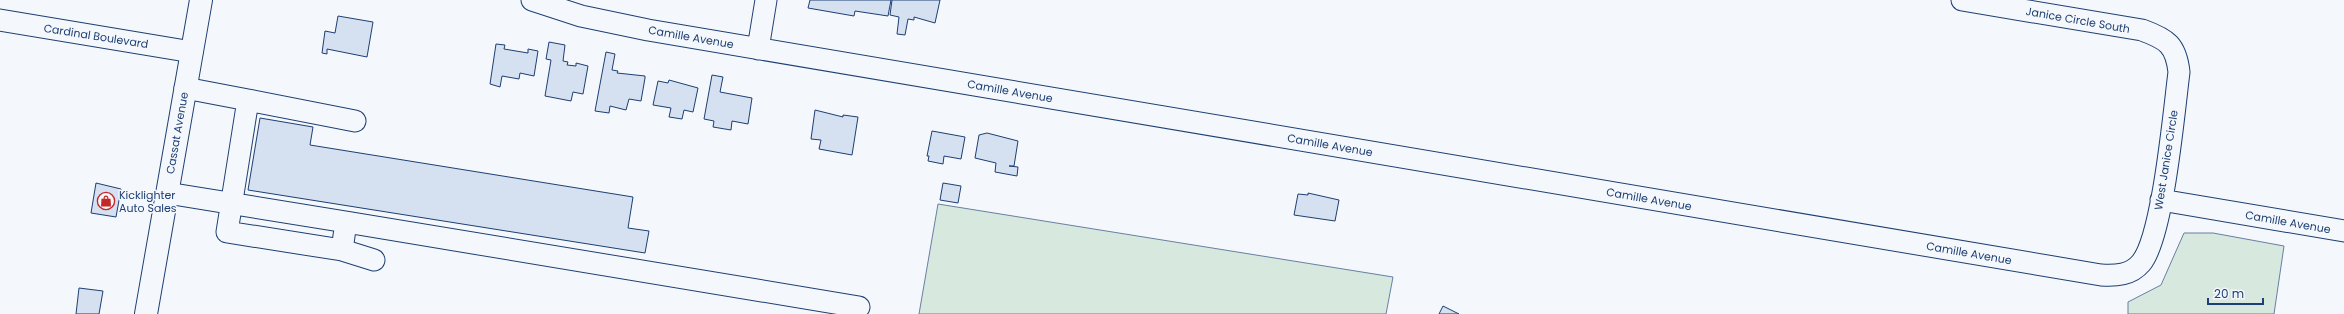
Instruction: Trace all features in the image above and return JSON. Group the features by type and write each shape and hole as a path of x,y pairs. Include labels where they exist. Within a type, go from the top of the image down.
{"main road":[{"name":"Cassat Avenue","path":"146,314 201,0"}],"street":[{"name":"Camille Avenue","path":"532,0 581,16 648,30 758,49 2101,275 2116,276 2129,272"},
{"path":"758,49 766,0"},
{"name":"Janice Circle South","path":"1962,0 2142,30 2156,35 2168,43"},
{"name":"Cardinal Boulevard","path":"0,20 192,52"},
{"name":"West Janice Circle","path":"2129,272 2140,264 2149,251 2161,200 2179,72 2177,55 2168,43"},
{"path":"185,88 355,121"},
{"path":"248,100 227,232 342,250 374,260"},
{"path":"167,193 859,308"},
{"name":"Camille Avenue","path":"2161,200 2344,231"},
{"path":"342,250 346,222"}],"shaded area":[{"path":"938,204 1393,277 1386,314 919,314"},
{"path":"2184,233 2213,233 2284,246 2274,314 2128,314 2128,302 2161,285"}],"building":[{"path":"810,0 891,0 888,16 855,11 854,16 808,8"},
{"path":"892,0 940,0 935,23 914,17 914,20 908,19 905,35 897,34 899,17 890,15"},
{"path":"338,16 373,22 367,57 327,49 327,54 322,53 325,31 335,33"},
{"path":"549,42 565,45 563,61 568,62 567,65 576,66 576,63 588,66 583,94 573,92 571,101 545,96 551,60 546,59"},
{"path":"496,44 505,45 504,49 528,53 528,49 538,51 534,76 520,73 519,79 502,76 500,87 490,84"},
{"path":"606,52 615,54 612,70 618,71 617,73 645,76 641,101 629,99 626,110 610,106 609,113 595,111"},
{"path":"712,75 723,77 720,92 752,98 748,124 732,121 731,130 713,127 714,121 704,119"},
{"path":"669,80 698,88 693,112 684,110 682,119 669,117 671,108 653,105 658,81 668,83"},
{"path":"815,110 843,117 843,115 858,117 852,155 819,149 821,140 811,139"},
{"path":"260,118 313,127 310,145 633,197 628,228 649,231 645,253 248,190"},
{"path":"932,131 965,137 961,159 944,156 943,164 928,161 929,156 927,156"},
{"path":"987,133 1018,141 1014,166 1009,166 1018,167 1017,176 995,172 996,163 975,158 979,135"},
{"name":"Kicklighter Auto Sales","path":"96,183 121,189 116,217 91,213"},
{"path":"943,183 961,186 958,203 940,200"},
{"path":"1308,193 1339,200 1335,221 1294,215 1298,194 1308,195"},
{"path":"79,288 103,291 99,314 76,314"},
{"path":"1443,306 1459,314 1439,314"}],"place":[{"name":"Kicklighter Auto Sales","path":"106,201"}]}
